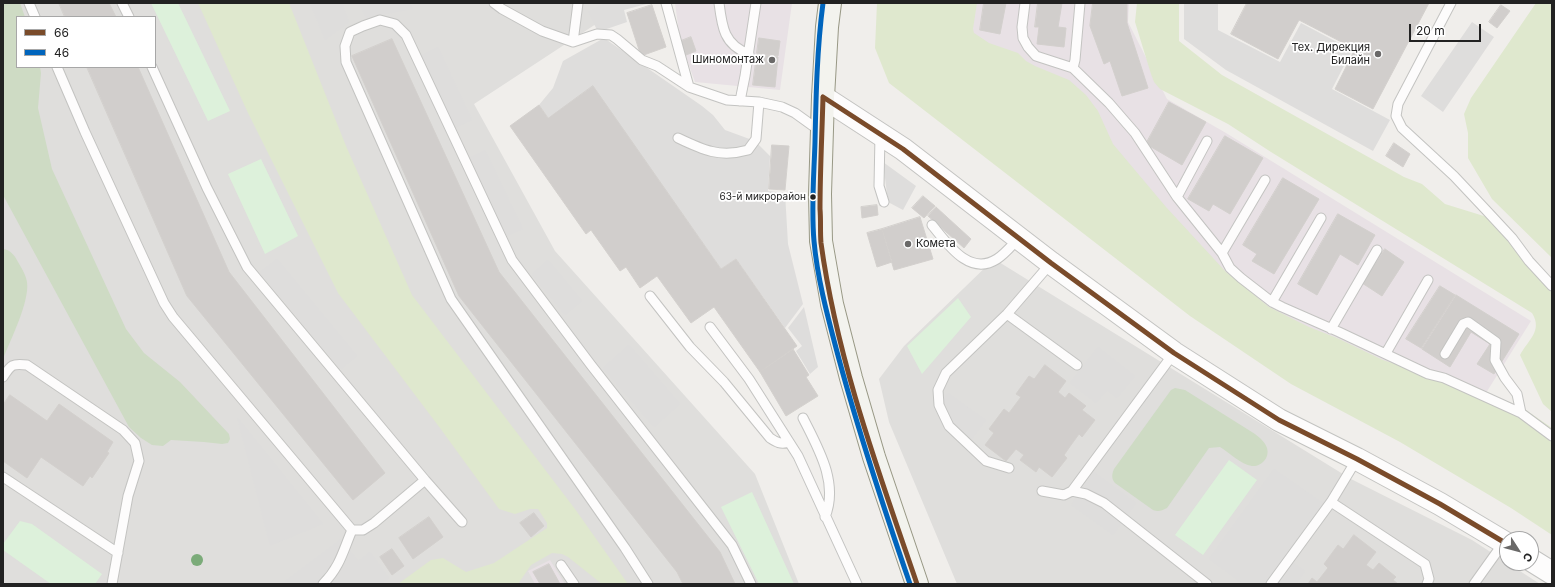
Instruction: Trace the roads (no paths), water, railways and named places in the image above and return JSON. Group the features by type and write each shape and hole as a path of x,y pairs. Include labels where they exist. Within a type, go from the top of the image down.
{"main road":[{"path":"830,3 827,27 823,97 820,194 821,241 832,304 851,378 874,457 917,584"}],"street":[{"path":"823,97 909,153 1019,238 1174,353 1279,420 1357,459 1440,504 1499,539"},
{"path":"1539,565 1552,574"}],"lane":[{"path":"29,3 35,16"},
{"path":"122,3 128,16"},
{"path":"494,3 542,31 572,42 596,34 611,35 642,60 657,66 689,87 720,99 760,102 782,107 795,113 822,133"},
{"path":"572,42 578,3"},
{"path":"666,3 689,87"},
{"path":"719,3 721,17 729,41 738,50 749,54"},
{"path":"740,101 749,54 756,3"},
{"path":"1025,3 1022,27 1023,38 1028,47 1036,56 1073,68 1109,103 1135,133 1177,197 1222,253 1230,268 1272,302 1386,353 1428,374 1444,378 1521,413 1552,436"},
{"path":"1073,68 1080,3"},
{"path":"1451,3 1398,104 1396,116 1402,128 1454,176 1512,238 1529,261 1552,286"},
{"path":"648,584 625,548 451,299 346,62 345,46 350,32 380,20 395,24 406,35 512,260 583,355 732,545 751,584"},
{"path":"57,68 85,132 164,303 179,323 352,530"},
{"path":"152,68 207,188 247,267 425,480 462,522"},
{"path":"678,138 713,152 740,152 748,150 756,139 760,102"},
{"path":"880,133 879,186 884,202"},
{"path":"1177,197 1207,141"},
{"path":"1222,253 1265,180"},
{"path":"1272,302 1320,218"},
{"path":"932,225 956,253 961,257 976,263 983,264 995,260 1019,238"},
{"path":"1332,329 1377,250"},
{"path":"1009,468 986,461 949,426 939,405 938,390 946,373 1007,314 1051,262"},
{"path":"1386,353 1428,280"},
{"path":"650,296 690,347 724,382 770,438 778,443 785,444 789,442"},
{"path":"1007,314 1077,366"},
{"path":"1445,354 1464,324 1468,322 1473,324 1496,342 1495,360 1505,378 1517,394 1521,413"},
{"path":"710,327 749,379 798,456 825,517 858,584"},
{"path":"1072,492 1174,353"},
{"path":"3,377 11,366 16,364 27,365 123,430 135,443 139,461 128,496 112,584"},
{"path":"802,418 829,478 831,493 829,508 825,517"},
{"path":"1270,584 1331,502 1357,459"},
{"path":"3,477 118,553"},
{"path":"352,530 363,530 374,523 425,480"},
{"path":"1042,491 1064,495 1072,492 1086,494 1104,503 1207,584"},
{"path":"1331,502 1425,564 1429,579 1427,584"},
{"path":"323,584 333,574 339,564 352,530"},
{"path":"1474,584 1499,551"},
{"path":"561,565 574,584"}],"place":[{"name":"Тех. Дирекция Билайн","path":"1378,54"},
{"name":"Шиномонтаж","path":"772,60"},
{"name":"63-й микрорайон","path":"813,197"},
{"name":"Комета","path":"908,244"}]}
